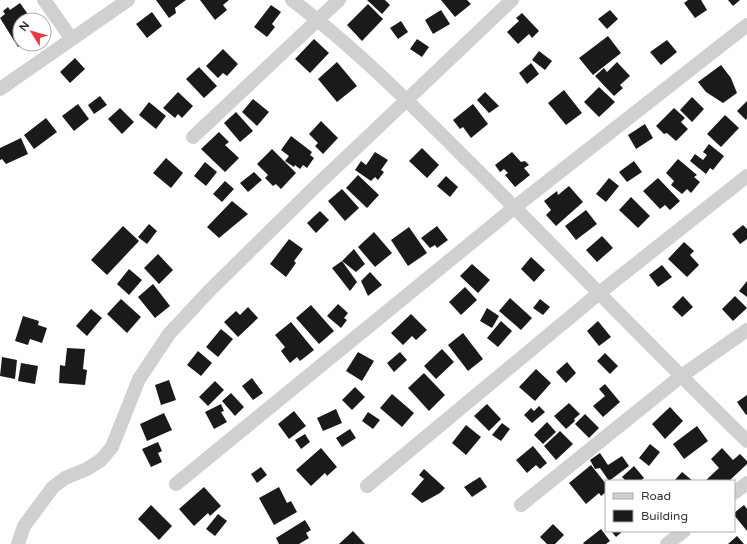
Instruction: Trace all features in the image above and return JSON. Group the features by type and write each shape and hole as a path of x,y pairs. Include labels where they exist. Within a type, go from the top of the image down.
{"street":[{"path":"44,0 71,38"},
{"path":"0,89 71,38 128,0"},
{"path":"292,0 318,20 406,100 514,206 598,294 747,441"},
{"path":"193,137 339,0"},
{"path":"18,544 24,526 53,488 65,478 87,469 101,460 112,447 139,379 170,334 210,290 406,100 512,0"},
{"path":"176,484 514,206 747,25"},
{"path":"367,486 598,294 747,176"},
{"path":"521,505 680,376 747,330"},
{"path":"735,492 747,483"},
{"path":"667,544 683,532"}],"building":[{"path":"156,0 186,0 175,8 176,13 169,18"},
{"path":"200,0 229,0 223,5 227,10 215,20"},
{"path":"367,0 385,0 390,5 382,14"},
{"path":"441,0 467,0 471,4 455,17"},
{"path":"688,0 701,0 707,10 695,18 684,3"},
{"path":"728,0 740,0 733,6"},
{"path":"20,3 26,12 12,12 12,37 0,18 5,14 3,11 8,7 10,10"},
{"path":"368,4 383,19 362,41 347,25"},
{"path":"271,5 281,12 272,24 275,27 267,37 254,27"},
{"path":"441,10 450,24 433,34 425,20"},
{"path":"610,10 618,19 607,29 598,19"},
{"path":"152,12 162,26 147,38 136,24"},
{"path":"522,13 539,31 532,38 529,34 518,44 507,32 519,21 516,18"},
{"path":"401,21 408,32 398,39 390,28"},
{"path":"608,36 621,53 593,75 579,58"},
{"path":"314,39 329,53 310,73 295,59"},
{"path":"417,39 429,47 422,57 410,49"},
{"path":"667,40 677,52 661,65 650,52"},
{"path":"223,49 238,64 227,76 223,73 218,78 206,66"},
{"path":"539,51 552,61 545,70 532,60"},
{"path":"75,58 85,69 70,83 60,72"},
{"path":"337,62 357,86 337,102 318,79"},
{"path":"617,62 630,76 620,85 623,88 614,96 595,76 604,68 607,72"},
{"path":"531,63 539,74 527,84 519,73"},
{"path":"721,65 731,78 737,93 723,103 706,92 698,82"},
{"path":"199,67 217,86 204,98 186,79"},
{"path":"599,87 615,102 599,117 584,102"},
{"path":"564,90 582,113 566,125 548,103"},
{"path":"178,92 193,106 182,118 178,114 175,118 163,108"},
{"path":"485,92 499,106 489,113 477,100"},
{"path":"100,96 107,105 94,114 88,105"},
{"path":"692,97 704,109 692,122 680,110"},
{"path":"253,99 269,112 257,126 242,112"},
{"path":"747,101 747,118 746,120 737,111"},
{"path":"149,102 166,116 156,129 139,115"},
{"path":"78,104 89,119 74,131 62,116"},
{"path":"473,104 488,124 471,138 463,127 460,129 453,120"},
{"path":"120,108 134,122 122,134 108,119"},
{"path":"674,108 685,118 681,122 688,129 676,141 667,133 664,134 656,126"},
{"path":"236,112 253,131 240,142 224,123"},
{"path":"725,115 739,128 721,147 707,134"},
{"path":"46,118 57,132 34,149 24,135"},
{"path":"321,121 338,138 323,154 315,146 318,143 309,134"},
{"path":"645,124 653,138 636,149 628,135"},
{"path":"219,132 229,142 225,145 239,158 225,172 201,149"},
{"path":"291,136 312,152 310,155 314,158 307,168 303,165 300,169 285,161 289,156 281,150"},
{"path":"21,138 28,154 6,164 2,159 0,160 0,148"},
{"path":"709,144 724,156 713,170 710,168 706,174 690,161 695,154 703,160 707,155 703,152"},
{"path":"422,148 439,165 427,178 409,161"},
{"path":"272,149 296,173 281,189 276,184 273,186 265,178 268,175 257,164"},
{"path":"375,152 388,160 381,170 384,172 378,180 375,177 371,181 355,170 361,161 366,165"},
{"path":"512,152 521,162 525,161 529,165 524,168 530,175 515,187 505,175 508,173 504,169 500,172 495,165"},
{"path":"166,158 183,173 171,188 153,173"},
{"path":"678,159 697,175 694,177 700,182 691,193 687,189 682,194 671,185 674,181 666,173"},
{"path":"634,161 642,172 627,182 619,172"},
{"path":"205,162 217,172 206,186 194,176"},
{"path":"254,172 262,180 248,192 240,183"},
{"path":"358,175 379,195 367,208 346,188"},
{"path":"446,176 458,187 450,197 437,186"},
{"path":"609,178 619,186 606,202 596,194"},
{"path":"658,178 680,201 670,210 665,205 660,209 643,191"},
{"path":"225,181 234,189 222,202 213,194"},
{"path":"569,186 583,202 556,226 546,215 551,210 544,201 557,191 558,195"},
{"path":"342,189 359,208 345,221 328,201"},
{"path":"631,197 650,216 638,228 619,210"},
{"path":"232,201 248,214 219,238 207,227"},
{"path":"586,210 597,224 576,240 565,226"},
{"path":"320,211 329,220 316,233 307,223"},
{"path":"149,224 157,231 147,244 138,237"},
{"path":"743,225 747,229 747,239 740,244 732,234"},
{"path":"123,226 139,241 107,275 91,260"},
{"path":"437,226 448,240 437,248 435,245 430,248 421,238"},
{"path":"409,227 427,253 408,266 391,240"},
{"path":"374,232 392,253 375,267 358,247"},
{"path":"602,236 613,248 597,262 586,250"},
{"path":"289,239 303,249 294,261 296,263 286,277 270,264"},
{"path":"684,242 694,251 690,255 699,265 687,277 668,259"},
{"path":"354,249 365,264 356,272 342,261"},
{"path":"158,254 173,270 159,284 144,268"},
{"path":"531,257 545,270 534,282 521,269"},
{"path":"342,261 357,282 350,291 332,268"},
{"path":"472,264 490,280 478,293 460,276"},
{"path":"662,265 672,277 658,287 649,275"},
{"path":"129,269 142,280 129,295 117,284"},
{"path":"370,272 382,285 368,296 361,281"},
{"path":"747,281 747,297 739,291"},
{"path":"153,284 170,306 155,318 138,297"},
{"path":"465,287 477,300 461,315 449,302"},
{"path":"683,296 693,307 682,317 672,307"},
{"path":"735,296 747,308 733,321 722,309"},
{"path":"510,298 532,318 521,330 499,311"},
{"path":"121,299 141,317 127,333 107,314"},
{"path":"540,299 550,307 543,315 533,308"},
{"path":"338,304 348,313 344,318 347,320 341,328 327,316"},
{"path":"311,305 334,331 319,344 296,318"},
{"path":"248,307 258,318 238,337 224,322 236,311 240,315"},
{"path":"487,308 499,316 492,328 480,321"},
{"path":"91,309 102,318 87,336 76,326"},
{"path":"411,314 427,330 416,340 412,336 403,345 391,333"},
{"path":"23,316 39,321 38,325 47,328 42,343 30,339 28,345 15,341"},
{"path":"501,321 512,331 498,347 487,338"},
{"path":"598,321 611,337 599,346 587,331"},
{"path":"291,322 314,350 300,361 297,357 290,363 281,351 285,347 275,335"},
{"path":"221,329 233,339 218,357 206,347"},
{"path":"463,333 483,359 468,371 448,345"},
{"path":"67,348 85,349 83,369 87,370 85,385 59,383 60,365 65,366"},
{"path":"442,349 454,362 436,379 424,366"},
{"path":"198,351 212,363 201,376 187,365"},
{"path":"358,352 374,361 362,381 346,371"},
{"path":"400,352 407,360 394,372 387,363"},
{"path":"605,353 618,366 610,374 597,361"},
{"path":"2,357 17,360 15,379 0,376"},
{"path":"567,362 576,373 566,383 556,372"},
{"path":"21,363 38,366 35,384 18,381"},
{"path":"536,369 551,383 535,401 519,387"},
{"path":"424,373 445,395 429,411 408,388"},
{"path":"252,378 263,393 253,400 242,386"},
{"path":"169,380 176,400 161,405 155,385"},
{"path":"215,381 224,390 208,406 199,397"},
{"path":"605,384 620,402 603,417 593,406 605,396 599,389"},
{"path":"355,387 365,397 352,410 342,400"},
{"path":"231,393 244,407 235,416 222,401"},
{"path":"392,394 414,413 402,427 380,408"},
{"path":"747,395 747,414 746,415 737,402"},
{"path":"569,403 580,414 566,429 554,416"},
{"path":"221,404 224,411 221,412 227,422 214,429 205,412"},
{"path":"487,404 501,419 489,431 474,416"},
{"path":"539,406 545,412 532,423 524,415 531,408 534,411"},
{"path":"670,407 683,421 665,439 652,424"},
{"path":"336,409 342,423 323,431 317,418"},
{"path":"294,411 306,426 289,439 278,424"},
{"path":"368,412 380,420 373,429 362,421"},
{"path":"164,413 172,430 147,441 140,424"},
{"path":"585,414 599,428 589,438 575,424"},
{"path":"547,422 556,432 543,444 534,435"},
{"path":"502,423 510,429 501,441 492,435"},
{"path":"466,425 481,437 466,455 452,443"},
{"path":"697,426 708,441 684,459 673,444"},
{"path":"350,429 356,438 342,447 336,438"},
{"path":"560,431 573,444 556,460 544,446"},
{"path":"305,434 310,442 301,449 295,440"},
{"path":"158,442 162,451 158,453 162,462 151,467 142,449"},
{"path":"650,444 660,452 649,466 639,458"},
{"path":"533,446 547,463 540,469 536,465 527,473 516,460"},
{"path":"321,448 337,467 327,476 325,473 311,486 296,470"},
{"path":"722,448 733,460 740,454 747,461 747,464 730,480 706,480 719,468 711,459"},
{"path":"600,453 608,465 622,456 629,466 608,480 600,468 595,469 590,460"},
{"path":"591,465 605,483 605,493 601,496 599,493 586,504 569,483"},
{"path":"634,466 644,478 641,480 625,480 622,477"},
{"path":"261,467 267,475 257,483 251,474"},
{"path":"424,469 445,488 440,493 422,503 411,494 424,479 419,475"},
{"path":"682,472 692,480 675,480"},
{"path":"480,477 487,487 472,497 464,487"},
{"path":"204,487 221,506 210,516 208,513 194,526 179,509"},
{"path":"279,487 287,503 291,501 297,512 274,525 259,498"},
{"path":"151,505 172,526 159,540 138,519"},
{"path":"744,505 747,509 747,531 735,516 735,512"},
{"path":"218,514 227,521 215,536 206,529"},
{"path":"305,520 311,530 306,533 309,538 299,544 279,544 276,538"},
{"path":"553,524 564,535 555,544 547,544 540,537"},
{"path":"601,529 610,541 606,544 583,543"},
{"path":"353,531 365,544 339,544"},
{"path":"612,532 622,532 616,537"},
{"path":"737,536 744,544 728,544"}]}
